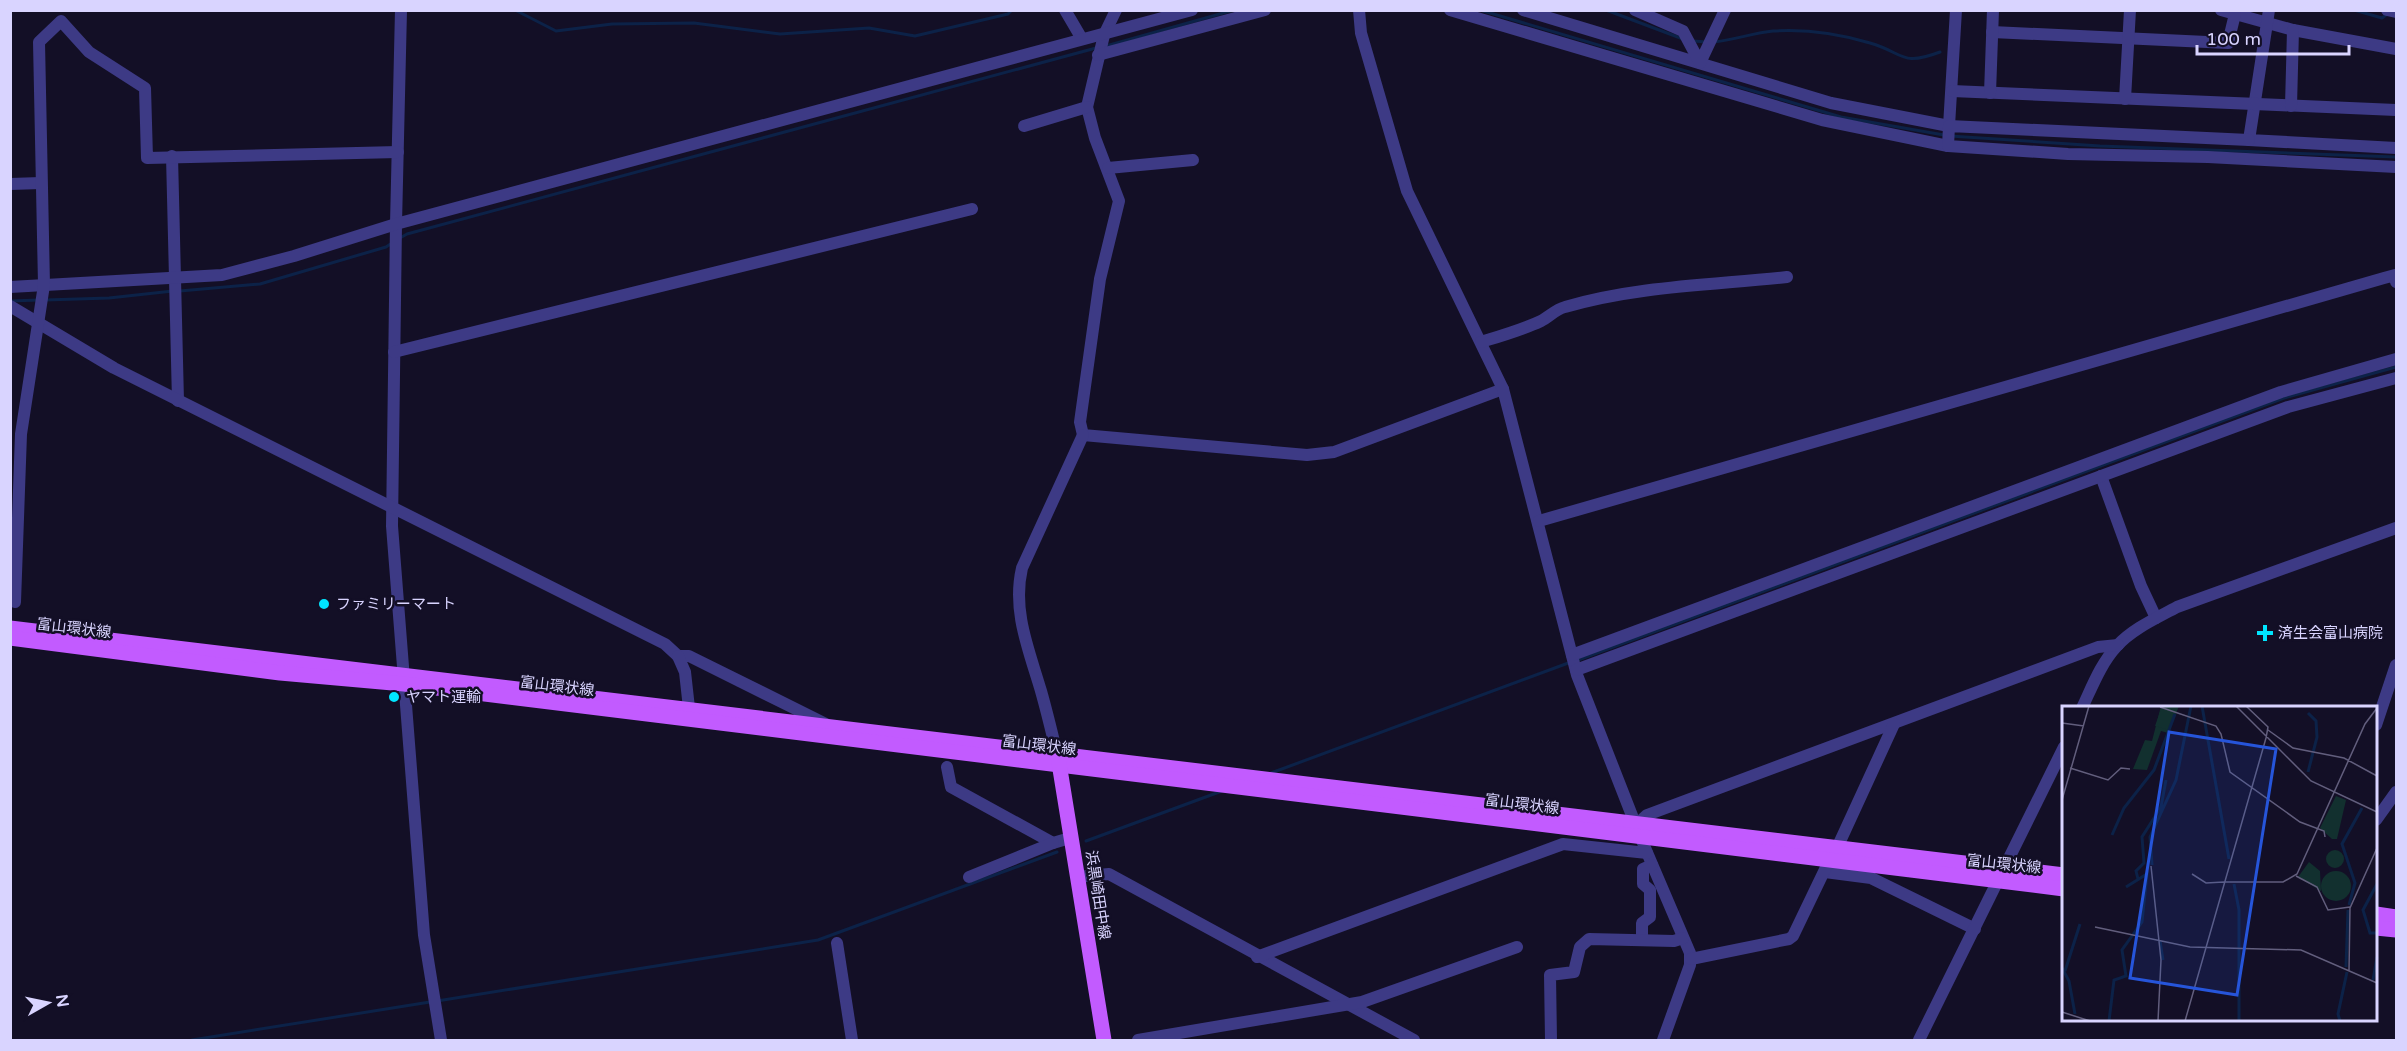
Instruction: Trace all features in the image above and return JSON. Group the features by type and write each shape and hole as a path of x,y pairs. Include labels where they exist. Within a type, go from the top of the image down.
{"main road":[{"name":"富山環状線","path":"10,627 268,659 403,679 1638,830 1830,860 2002,874 2062,875"},
{"name":"富山環状線","path":"10,639 280,673 403,679 688,708 830,726 1059,760"},
{"name":"浜黒崎田中線","path":"1059,760 1104,1041"},
{"name":"富山環状線","path":"2002,874 2062,889"},
{"path":"2377,914 2397,918"},
{"path":"2377,928 2397,930"}],"street":[{"path":"401,10 391,506 424,935 441,1041"},
{"path":"1065,10 1082,39"},
{"path":"1059,760 1022,626 1018,598 1019,582 1022,568 1083,435 1080,422 1100,279 1119,201 1095,138 1087,106 1104,35 1116,10"},
{"path":"10,287 222,275 396,224 1192,10"},
{"path":"1098,55 1265,10"},
{"path":"1359,10 1361,33 1407,191 1503,389 1576,670 1691,959 1663,1041"},
{"path":"1450,10 1822,120 1948,146 2068,154 2219,158 2397,167"},
{"path":"1523,10 1831,103 1949,126 2397,148"},
{"path":"1635,10 1683,31 1700,63"},
{"path":"1700,63 1725,10"},
{"path":"1948,146 1956,10"},
{"path":"1990,93 1993,10"},
{"path":"2125,99 2130,10"},
{"path":"2222,10 2235,14 2268,17 2294,30 2397,49"},
{"path":"2387,10 2397,12"},
{"path":"1992,32 2228,43 2235,14"},
{"path":"2249,140 2268,17"},
{"path":"15,602 16,433 44,285 39,42 61,21 89,52 145,88 147,158 398,152"},
{"path":"2290,106 2294,30"},
{"path":"1952,91 2397,110"},
{"path":"1024,126 1087,106"},
{"path":"172,156 178,401"},
{"path":"1108,168 1193,160"},
{"path":"10,184 41,183"},
{"path":"394,352 972,209"},
{"path":"1539,521 2384,278 2395,275 2397,282"},
{"path":"1481,342 1524,328 1561,308 1609,296 1696,284 1786,277"},
{"path":"10,306 39,321 114,368 664,644 678,656 685,672 688,708"},
{"path":"1572,655 2281,392 2397,359"},
{"path":"1576,670 2288,407 2397,378"},
{"path":"1083,435 1307,455 1334,452 1503,389"},
{"path":"2101,476 2141,586 2156,618"},
{"path":"1940,518 1946,534"},
{"path":"2083,706 2099,673 2118,645 2156,618 2177,607 2397,528"},
{"path":"1638,830 1647,815 2098,647 2118,645"},
{"path":"678,656 688,656 830,726"},
{"path":"2377,722 2397,665"},
{"path":"1691,959 1789,939 1793,936 1894,724"},
{"path":"1919,1041 2062,751"},
{"path":"947,767 951,787 1053,843"},
{"path":"2377,819 2397,792"},
{"path":"969,877 1070,838"},
{"path":"1257,957 1563,844 1650,859"},
{"path":"1642,939 1642,923 1650,917 1650,890 1643,884 1643,869 1650,859"},
{"path":"1830,860 1975,929"},
{"path":"1077,877 1109,874 1414,1041"},
{"path":"1551,1041 1550,975 1574,972 1580,947 1589,939 1674,941 1683,938"},
{"path":"837,943 852,1041"},
{"path":"1138,1041 1362,1002 1517,946"}],"waterway":[{"path":"515,10 556,31 612,24 694,23 780,34 869,28 915,36 1008,14 1012,10"},
{"path":"1106,46 1234,10"},
{"path":"1480,10 1841,117 1944,135"},
{"path":"1606,10 1683,39"},
{"path":"2354,10 2382,18 2389,13"},
{"path":"1713,42 1773,31 1797,31 1858,40 1903,57 1917,58 1940,52"},
{"path":"1693,41 1707,42"},
{"path":"400,238 407,234 1096,48"},
{"path":"1950,136 2100,146 2396,157"},
{"path":"180,291 260,284 386,247 392,243"},
{"path":"45,300 109,298 173,291"},
{"path":"10,301 39,300"},
{"path":"1578,660 2284,398 2396,367"},
{"path":"1271,773 1571,662"},
{"path":"1086,841 1222,791"},
{"path":"437,1001 818,940 1057,852"},
{"path":"192,1040 430,1002"}],"place":[{"name":"ファミリーマート","path":"324,604"},
{"name":"済生会富山病院","path":"2265,633"},
{"name":"ヤマト運輸","path":"394,697"}]}
